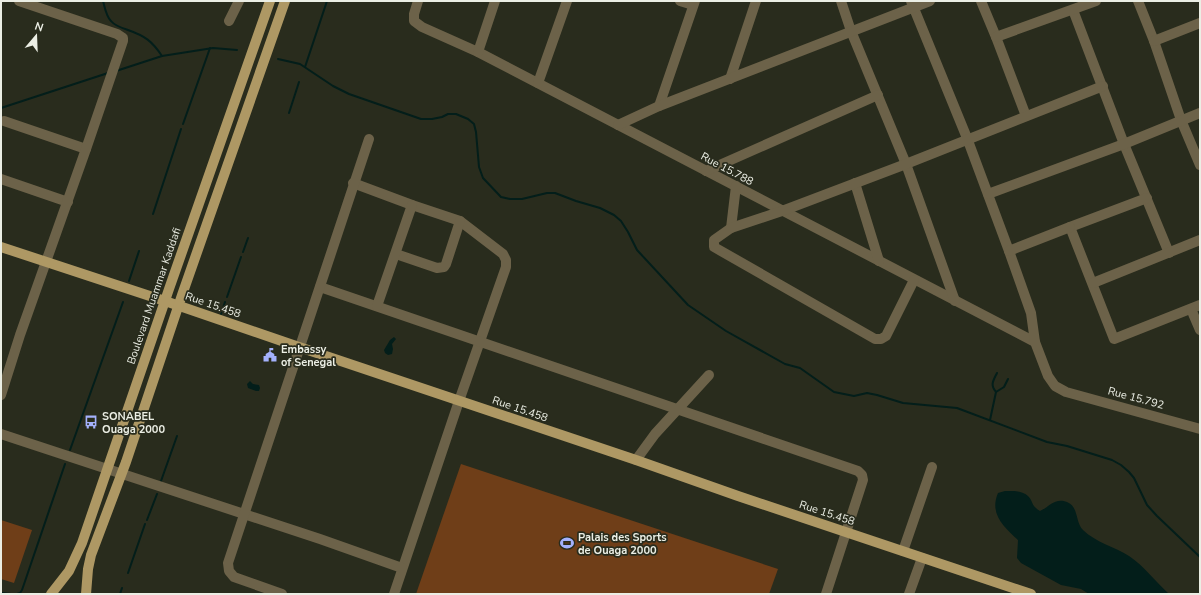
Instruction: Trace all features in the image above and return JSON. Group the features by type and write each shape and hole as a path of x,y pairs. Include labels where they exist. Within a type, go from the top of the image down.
{"main road":[{"name":"Boulevard Muammar Kaddafi","path":"51,594 69,571 75,561 82,543 270,1"},
{"path":"86,594 91,555 121,474 285,1"},
{"name":"Rue 15.458","path":"1,247 1031,594"}],"street":[{"path":"1,395 123,39 116,34 18,1"},
{"path":"229,20 239,1"},
{"name":"Rue 15.788","path":"418,1 414,14 414,21 422,27 478,52 1035,342"},
{"path":"478,52 496,1"},
{"path":"538,83 566,1"},
{"path":"659,106 694,3 680,1"},
{"path":"730,79 756,1"},
{"path":"840,1 906,164 955,301"},
{"path":"618,125 659,106 851,31 912,4 930,1"},
{"path":"981,1 1026,116"},
{"path":"996,37 1096,1"},
{"path":"1138,1 1154,41 1181,120 1200,165"},
{"path":"912,4 968,138 1031,313 1035,342"},
{"path":"1073,10 1124,144 1169,253"},
{"path":"1154,41 1200,23"},
{"path":"914,280 886,336 881,339 874,339 714,248 714,240 731,228 782,211 906,164 968,138 1103,86"},
{"path":"706,171 878,95"},
{"path":"988,194 1124,144 1200,113"},
{"path":"4,121 86,149"},
{"path":"282,594 234,577 229,571 228,563 353,183 369,139"},
{"path":"1,179 68,202"},
{"path":"353,183 460,221 503,254 506,260 506,268 459,401 394,594"},
{"path":"855,183 879,261"},
{"path":"731,228 736,186"},
{"path":"1009,251 1147,198"},
{"path":"378,306 412,205"},
{"path":"396,254 437,268 444,267 460,221"},
{"path":"1070,227 1114,339 1196,307 1200,330"},
{"path":"1093,283 1200,240"},
{"path":"320,287 858,471 862,475 863,480 826,594"},
{"name":"Rue 15.792","path":"1035,342 1048,376 1055,386 1066,392 1200,429"},
{"path":"636,460 677,408 709,375"},
{"path":"1,434 320,538 402,568"},
{"path":"903,552 932,467"},
{"path":"909,594 922,558"}],"shaded area":[{"name":"Palais des Sports de Ouaga 2000","path":"461,464 778,569 769,594 416,594"},
{"path":"1,520 32,530 14,583 1,579"}],"water":[{"path":"394,337 396,339 392,344 392,354 388,355 384,350 390,340"},
{"path":"250,381 253,384 259,385 259,391 248,388 247,384"},
{"path":"1005,491 1017,491 1026,494 1030,498 1033,505 1040,511 1052,503 1059,501 1071,504 1083,530 1093,538 1129,556 1145,569 1169,594 1089,594 1081,589 1061,585 1021,563 1017,558 1018,540 999,520 995,507 998,493"}],"waterway":[{"path":"103,1 109,19 113,23 119,27 139,34 148,40 155,46 162,56"},
{"path":"305,67 327,1"},
{"path":"183,124 210,48"},
{"path":"116,71 162,56 213,48 237,50"},
{"path":"278,59 300,64 333,86 349,94 421,119 432,119 448,114 456,114 468,119 474,124 479,167 483,178 501,197 522,199 547,193 555,193 600,208 614,215 621,221 637,250 688,305 726,331 785,364 800,368 834,392 854,396 867,393 903,403 957,408 1047,442 1067,446 1112,460 1129,472 1134,478 1147,505 1200,557"},
{"path":"1,108 108,73"},
{"path":"289,113 299,82"},
{"path":"153,214 181,129"},
{"path":"243,252 248,238"},
{"path":"129,281 139,251"},
{"path":"227,297 241,257"},
{"path":"70,450 123,302"},
{"path":"221,314 225,302"},
{"path":"990,420 996,392 993,387 993,383 997,373"},
{"path":"996,392 1004,387 1008,379"},
{"path":"161,481 177,436"},
{"path":"17,594 22,590 65,464"},
{"path":"147,520 157,494"},
{"path":"128,573 145,524"},
{"path":"120,594 122,588"},
{"path":"1,593 11,594"}],"place":[{"name":"Embassy of Senegal","path":"270,355"},
{"name":"SONABEL Ouaga 2000","path":"91,422"},
{"name":"Palais des Sports de Ouaga 2000","path":"567,543"}]}
